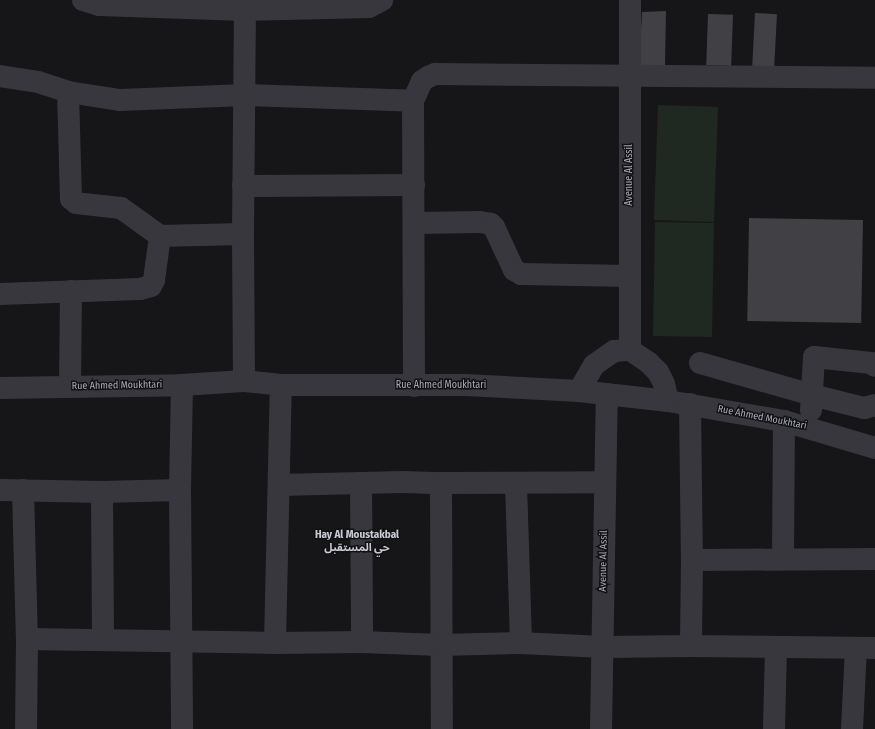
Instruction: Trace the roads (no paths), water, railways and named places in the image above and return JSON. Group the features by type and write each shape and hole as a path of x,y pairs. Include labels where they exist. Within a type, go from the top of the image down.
{"street":[{"path":"83,0 99,5 369,7 382,0"},
{"name":"Avenue Al Assil","path":"630,0 630,350"},
{"path":"244,381 243,186 245,5"},
{"path":"414,386 414,101 422,81 436,74 875,78"},
{"path":"0,76 38,82 68,92 120,100 245,95 414,101"},
{"path":"68,92 71,199 76,202 121,208 160,236 243,234"},
{"path":"243,186 414,185"},
{"path":"414,223 480,222 491,224 494,227 514,270 521,274 630,276"},
{"path":"0,294 140,289 151,286 154,280 160,236"},
{"path":"70,387 71,291"},
{"path":"580,391 594,365 614,351 630,350 650,363 658,372 664,384 668,401"},
{"path":"810,428 814,357 872,363 875,366"},
{"path":"700,363 812,395 864,408 875,405"},
{"name":"Rue Ahmed Moukhtari","path":"0,388 182,385 244,381 281,385 465,385 580,391 690,404 784,421 875,448"},
{"path":"182,385 180,490 182,729"},
{"path":"275,643 281,385"},
{"name":"Avenue Al Assil","path":"601,729 607,394"},
{"path":"690,404 692,560 691,646"},
{"path":"783,558 784,421"},
{"path":"279,485 403,482 606,482"},
{"path":"441,483 440,645 442,729"},
{"path":"516,483 521,643"},
{"path":"361,484 362,642"},
{"path":"0,490 102,492 180,490"},
{"path":"23,490 27,639 26,729"},
{"path":"102,492 103,640"},
{"path":"692,560 783,558 875,559"},
{"path":"27,639 275,643 362,642 440,645 521,643 603,647 691,646 865,648 852,729"},
{"path":"774,729 776,647"}],"district":[{"name":"Hay Al Moustakbal حي المستقبل","path":"357,542"}]}
